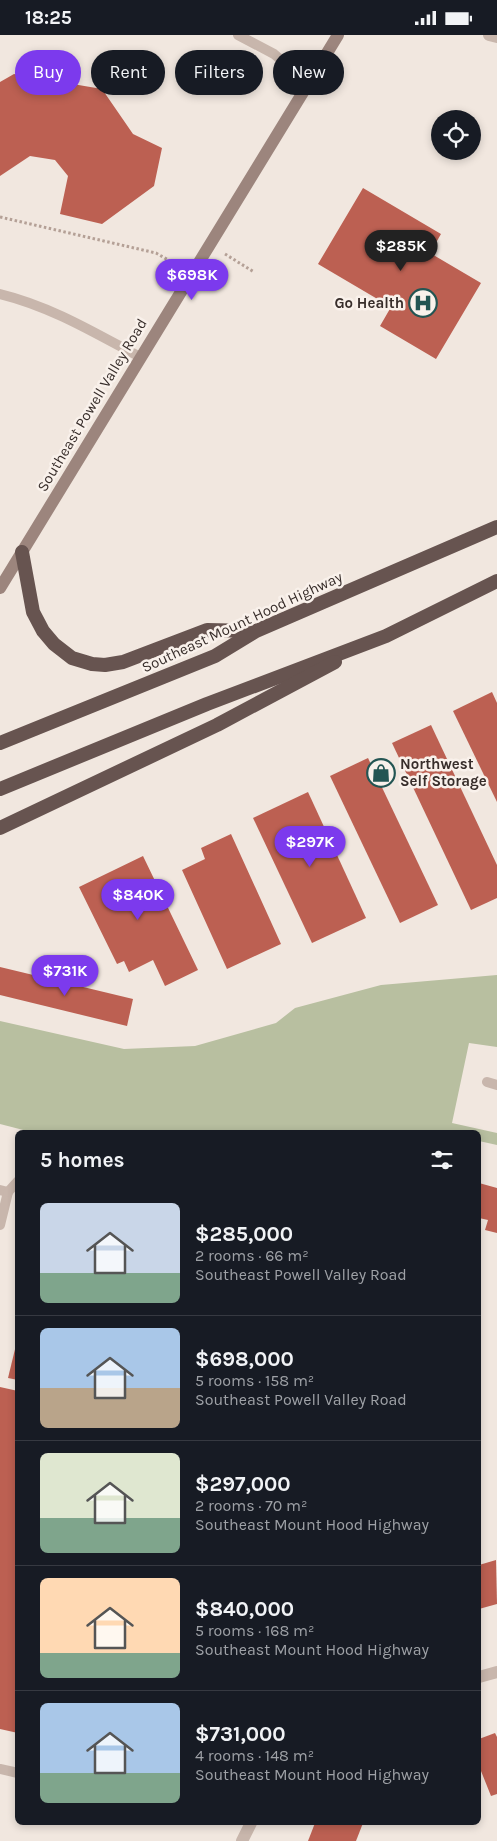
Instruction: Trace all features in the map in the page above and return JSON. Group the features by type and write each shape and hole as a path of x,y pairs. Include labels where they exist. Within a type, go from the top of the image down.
{"highway":[{"name":"Southeast Mount Hood Highway","path":"0,743 215,656 256,631 497,527"},
{"path":"22,552 33,612 39,625 54,645 72,658 92,664 105,665 123,662 206,630 256,631"},
{"path":"0,828 217,725 386,636 497,581"},
{"path":"0,789 207,703 386,636"}],"main road":[{"name":"Southeast Powell Valley Road","path":"329,50 338,35"},
{"name":"Southeast Powell Valley Road","path":"0,588 301,95"}],"street":[{"path":"490,35 497,37"},
{"path":"481,1676 497,1672"},
{"path":"242,1841 250,1825"}],"lane":[{"path":"238,35 273,53"},
{"path":"0,294 38,306 72,320 140,357"},
{"path":"0,1225 4,1191 15,1183"},
{"path":"0,1769 15,1772"}],"path":[{"path":"0,217 156,253 193,274"},
{"path":"211,245 254,272"}],"green space":[{"path":"497,975 497,1047 469,1043 452,1123 497,1133 497,1145 481,1141 481,1130 23,1130 0,1124 0,1021 124,1049 195,1046 276,1023 295,1008 381,985"}],"building":[{"path":"15,74 15,95 81,95 81,85 91,87 91,95 106,95 133,134 162,148 154,186 102,224 60,214 68,176 55,160 30,156 0,176 0,82"},
{"path":"363,188 441,234 430,253 481,283 436,359 380,326 391,307 318,264"},
{"path":"492,692 497,703 497,802 453,711"},
{"path":"431,725 497,865 497,898 471,910 392,743"},
{"path":"368,758 438,905 400,923 330,776"},
{"path":"308,792 366,918 312,943 253,818"},
{"path":"231,834 281,944 227,969 182,870 205,859 201,848"},
{"path":"143,856 198,970 165,986 153,960 129,972 124,961 117,964 79,887"},
{"path":"0,967 133,999 127,1026 0,995"},
{"path":"481,1184 497,1188 497,1233 485,1230 488,1220 481,1218"},
{"path":"15,1349 15,1379 8,1378"},
{"path":"0,1387 15,1390 15,1732 0,1729"},
{"path":"496,1560 497,1604 481,1608 481,1564"},
{"path":"495,1733 497,1737 497,1794 491,1796 481,1771 481,1738"},
{"path":"314,1825 362,1825 356,1841 308,1841"}],"place":[{"name":"Go Health","path":"423,303"},
{"name":"Northwest Self Storage","path":"381,773"}]}
